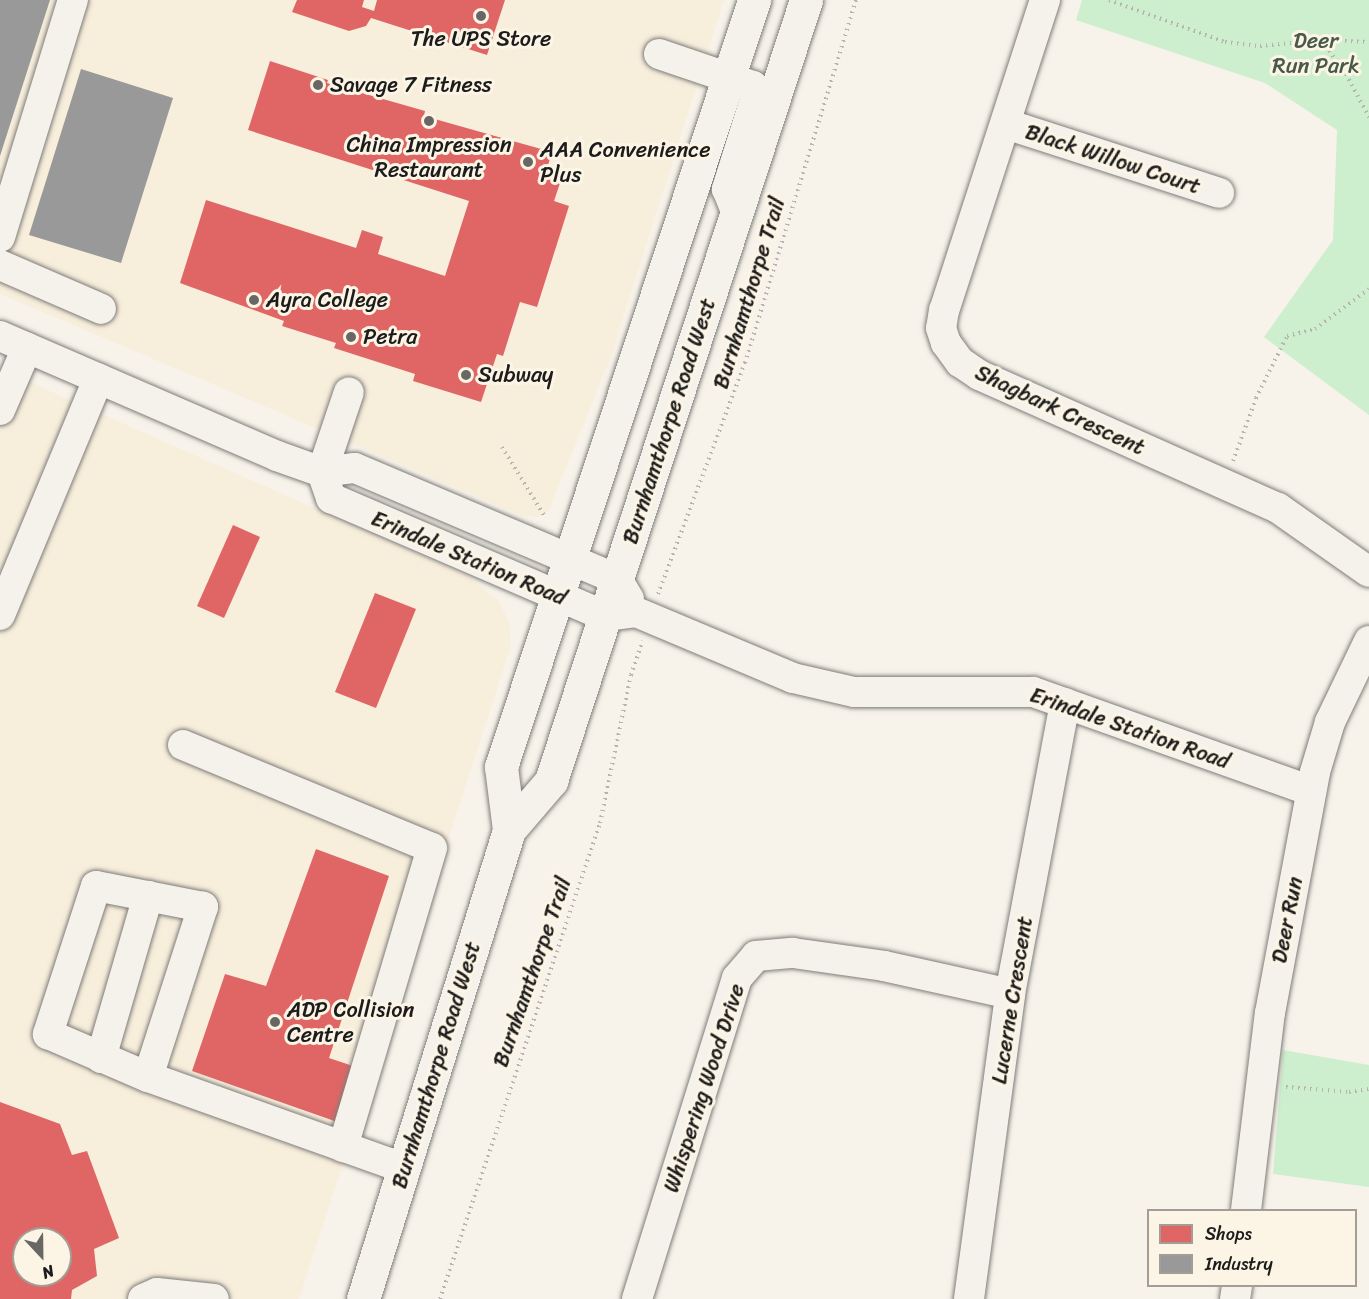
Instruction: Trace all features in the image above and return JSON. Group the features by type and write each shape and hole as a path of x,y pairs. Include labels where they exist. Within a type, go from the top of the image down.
{"main road":[{"name":"Burnhamthorpe Road West","path":"509,830 501,767 754,0"},
{"name":"Burnhamthorpe Road West","path":"363,1299 509,830 551,781 620,614 617,579 806,0"}],"street":[{"path":"0,237 73,0"},
{"name":"Shagbark Crescent","path":"1045,0 944,310 941,328 946,343 960,362 980,375 1278,507 1369,572"},
{"path":"659,54 753,86 757,93 726,189 737,214"},
{"name":"Black Willow Court","path":"1006,124 1219,193"},
{"path":"0,265 101,309"},
{"name":"Erindale Station Road","path":"0,336 322,472 355,468 617,579"},
{"path":"0,410 27,348"},
{"path":"0,615 98,379"},
{"path":"322,472 349,392"},
{"name":"Erindale Station Road","path":"322,472 331,498 556,595 620,614 793,678 854,692 1033,692 1311,791"},
{"name":"Deer Run","path":"1246,1209 1270,1013 1311,791 1330,722 1369,641"},
{"name":"Lucerne Crescent","path":"969,1299 1010,993 1065,704"},
{"path":"183,745 432,848 343,1147"},
{"path":"148,1077 203,907 96,886 48,1034 148,1077 404,1168"},
{"path":"101,1058 148,896"},
{"name":"Whispering Wood Drive","path":"638,1299 737,978 756,956 793,953 884,966 1010,993"},
{"path":"143,1299 157,1293 214,1299"},
{"path":"1235,1299 1242,1299"}],"path":[{"name":"Burnhamthorpe Trail","path":"659,590 745,363 855,0"},
{"path":"1109,0 1225,42 1260,46 1321,40 1369,42"},
{"path":"1321,40 1346,74 1369,117"},
{"path":"1224,485 1256,398 1287,336 1315,329 1369,289"},
{"path":"502,447 545,518"},
{"name":"Burnhamthorpe Trail","path":"440,1299 600,823 640,651"},
{"path":"1261,1085 1349,1092 1369,1089"}],"shaded area":[{"path":"0,0 724,0 610,359 549,510 538,518 521,515 0,294"},
{"path":"0,369 466,575 499,601 509,623 511,646 299,1299 0,1299"}],"green space":[{"name":"Deer Run Park","path":"1082,0 1369,0 1369,415 1264,337 1333,240 1337,130 1265,83 1076,20"},
{"path":"1283,1050 1369,1065 1369,1187 1273,1174"}],"building: Shops":[{"path":"297,0 364,0 362,7 374,11 377,0 505,0 487,55 371,18 366,26 349,31 292,12"},
{"path":"270,61 328,80 327,83 425,111 424,116 552,152 545,175 561,180 554,201 569,206 537,307 520,302 503,356 497,354 481,402 413,381 415,374 334,348 336,343 282,326 284,321 180,283 206,200 356,248 362,230 383,237 378,254 445,276 469,201 248,130"},
{"path":"233,525 260,537 224,618 197,606"},
{"path":"375,593 416,609 376,708 335,692"},
{"name":"ADP Collision Centre","path":"316,849 389,876 329,1058 359,1068 343,1124 192,1071 225,974 266,986"},
{"path":"0,1102 60,1124 72,1155 87,1151 119,1238 94,1249 97,1276 72,1290 71,1299 0,1299"}],"building: Industry":[{"path":"0,0 50,0 0,156"},
{"path":"81,69 173,98 121,263 29,235"}],"place":[{"name":"The UPS Store","path":"481,16"},
{"name":"Savage 7 Fitness","path":"318,85"},
{"name":"China Impression Restaurant","path":"429,121"},
{"name":"AAA Convenience Plus","path":"528,162"},
{"name":"Ayra College","path":"254,300"},
{"name":"Petra","path":"351,337"},
{"name":"Subway","path":"466,375"},
{"name":"ADP Collision Centre","path":"275,1022"}]}
